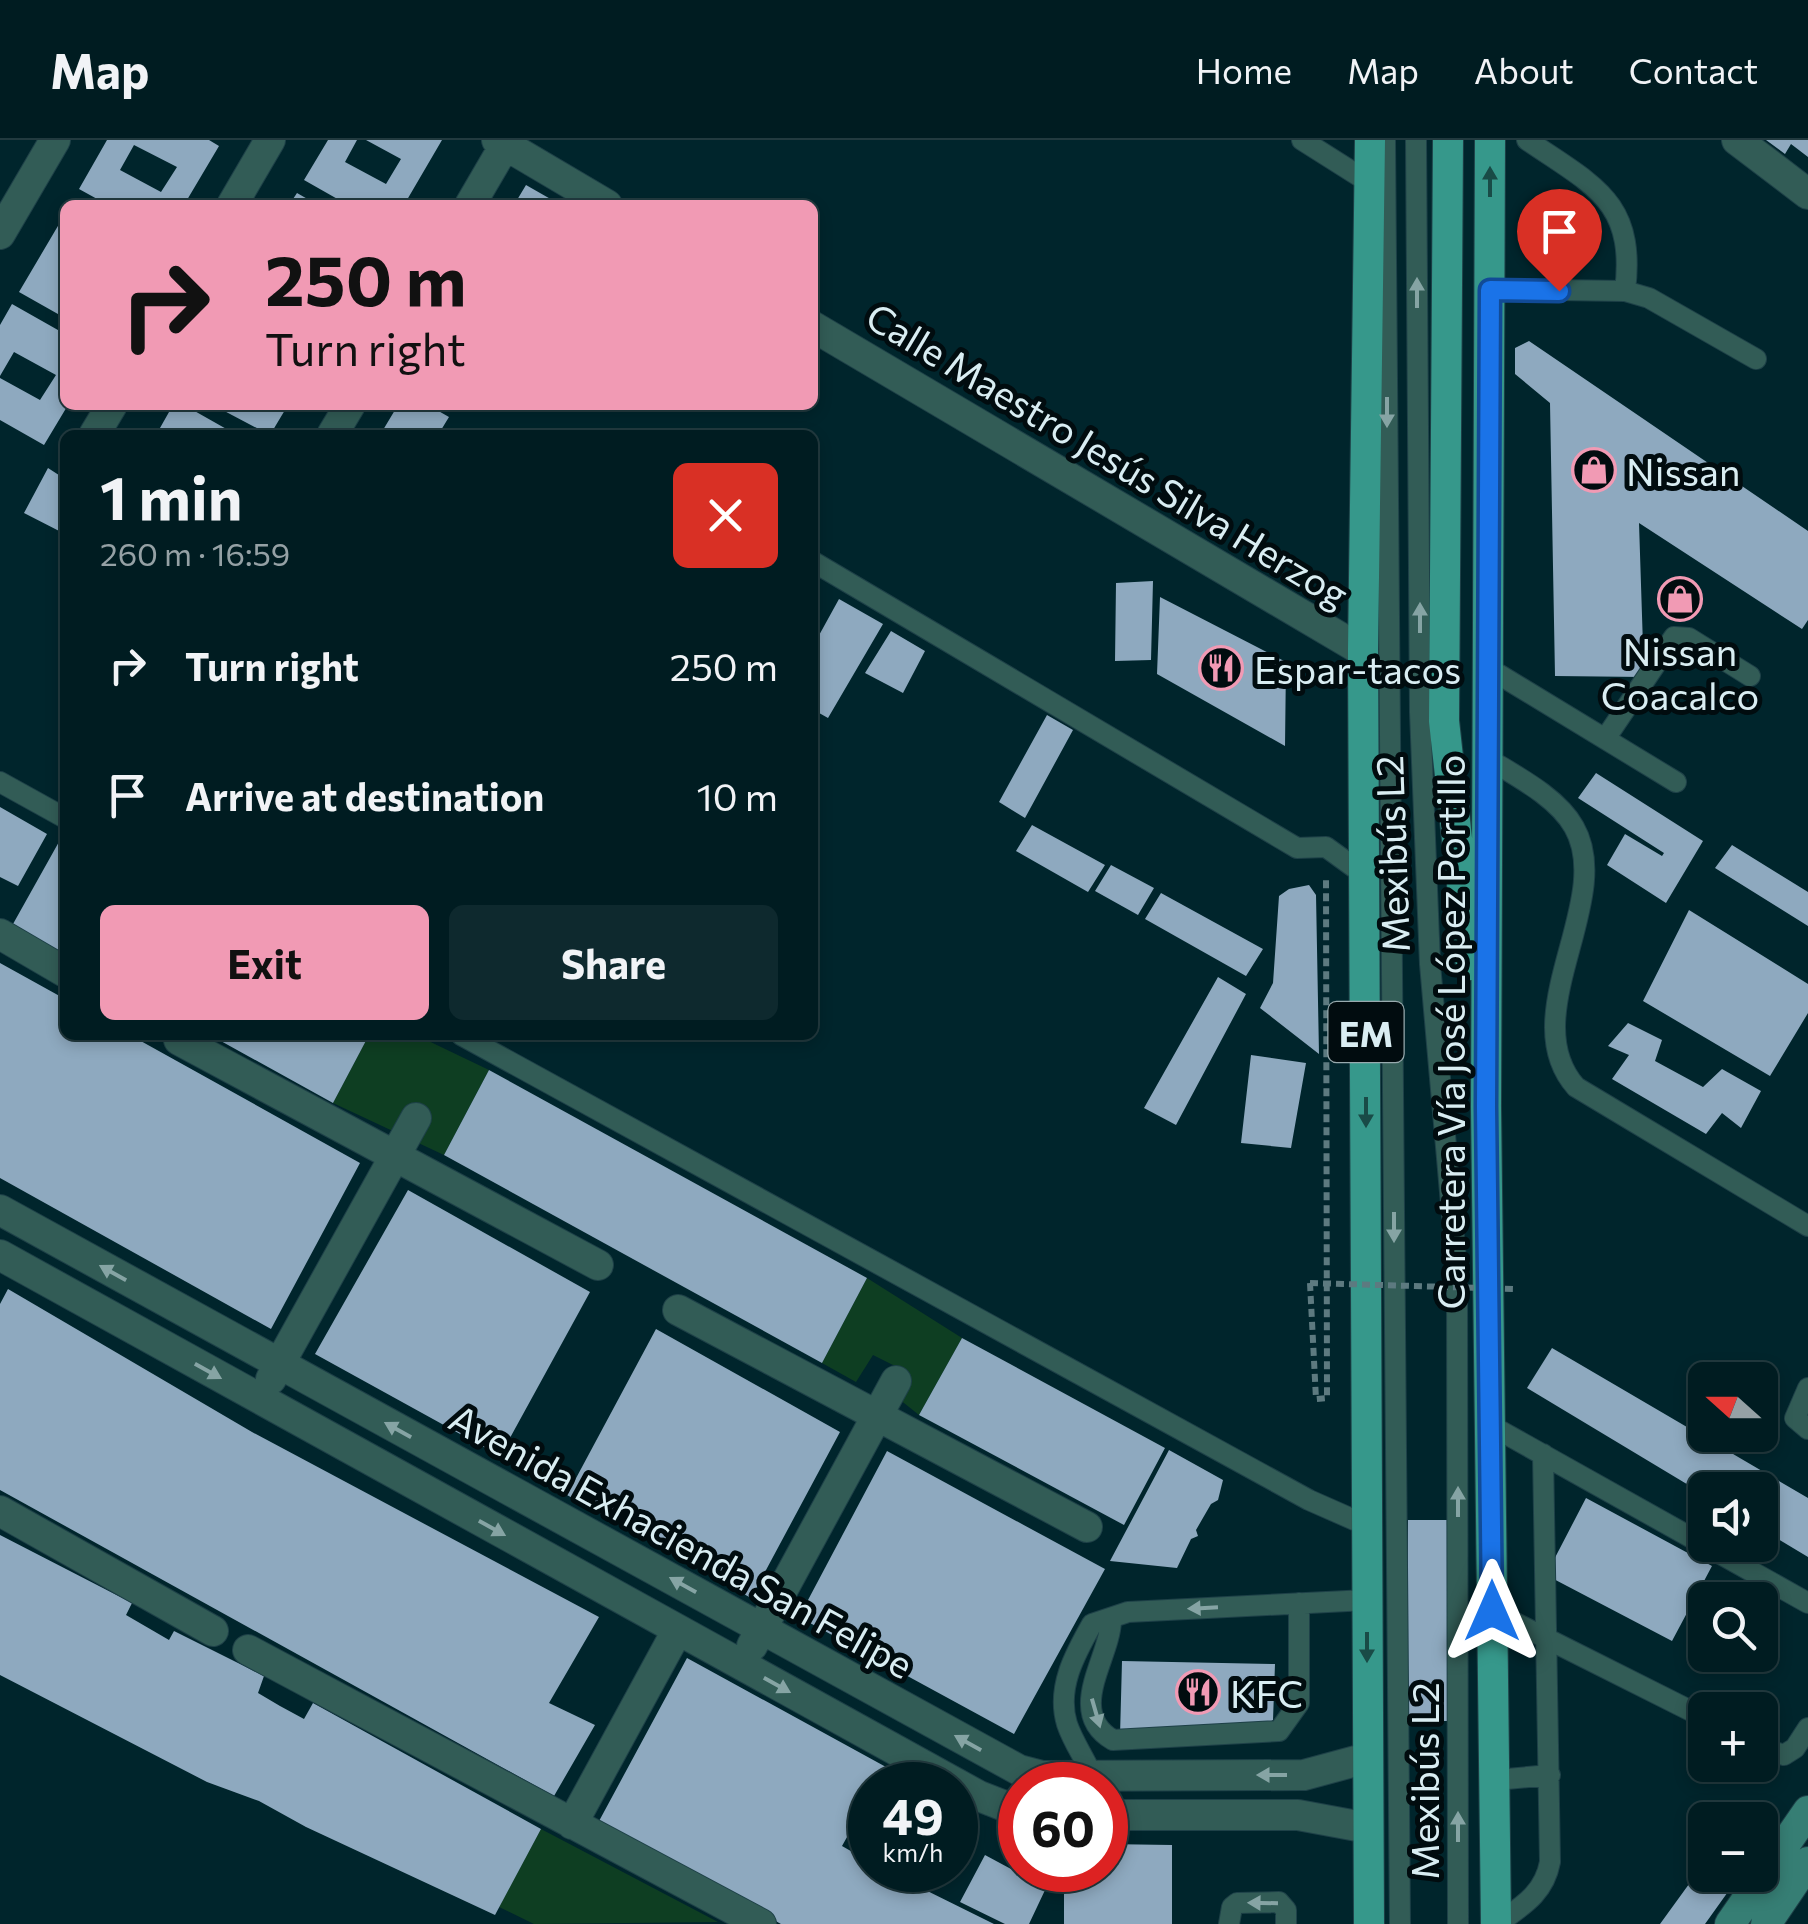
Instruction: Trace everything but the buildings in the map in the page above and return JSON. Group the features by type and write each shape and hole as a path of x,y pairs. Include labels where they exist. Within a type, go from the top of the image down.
{"main road":[{"name":"EM","path":"1369,1924 1363,651 1370,140"},
{"path":"1448,140 1444,721 1486,1107"},
{"name":"Carretera Vía José López Portillo","path":"1490,140 1486,1107 1496,1924"},
{"path":"1730,1924 1808,1811"},
{"path":"1766,1924 1808,1862"}],"street":[{"path":"0,234 55,140"},
{"path":"235,200 270,140"},
{"path":"1736,140 1808,194"},
{"path":"472,200 501,142 599,200"},
{"name":"Calle Maestro Jesús Silva Herzog","path":"818,330 1363,651"},
{"path":"0,934 60,969"},
{"path":"179,1040 598,1265"},
{"path":"260,1400 416,1118"},
{"name":"Avenida Exhacienda San Felipe","path":"0,1210 1005,1762"},
{"path":"1,1258 998,1803"},
{"path":"678,1310 1086,1526"},
{"path":"741,1666 896,1380"},
{"path":"0,1510 213,1631"},
{"path":"572,1824 678,1631"},
{"path":"248,1650 761,1924"},
{"name":"Avenida Exhacienda San Felipe","path":"1128,1779 1304,1774 1367,1758"},
{"path":"1128,1814 1298,1814 1368,1828"}],"lane":[{"path":"1302,140 1370,183"},
{"name":"Mexibús L2","path":"1385,140 1400,1924"},
{"name":"Mexibús L2","path":"1416,140 1420,712 1430,964 1457,1272 1458,1924"},
{"path":"1528,140 1594,186 1624,224 1629,255 1625,291"},
{"path":"1490,290 1625,291 1650,298 1756,359"},
{"path":"818,564 1298,848 1326,847 1366,876"},
{"path":"1605,739 1674,637 1689,638 1750,676"},
{"path":"1490,668 1676,782"},
{"path":"1490,760 1531,786 1573,824 1586,852 1580,906 1563,966 1557,1047 1562,1072 1576,1087 1808,1226"},
{"path":"0,782 60,815"},
{"path":"470,1040 1275,1482 1368,1526"},
{"path":"1808,1388 1795,1418 1808,1429"},
{"path":"1490,1425 1808,1604"},
{"path":"1496,1924 1536,1896 1546,1880 1550,1776 1542,1633 1543,1454"},
{"path":"1085,1762 1066,1721 1064,1697 1066,1678 1092,1624 1128,1612 1366,1600"},
{"path":"1110,1621 1110,1640 1090,1689 1098,1728 1106,1736 1113,1740 1279,1731 1292,1719 1301,1692 1299,1603"},
{"path":"1492,1611 1688,1709"},
{"path":"1778,1753 1784,1755 1795,1748 1808,1728"},
{"path":"1496,1780 1550,1776"},
{"path":"1229,1924 1232,1906 1237,1903 1278,1902 1286,1910 1286,1924"}],"path":[{"path":"1326,847 1327,1398 1316,1399 1310,1283 1517,1289"}],"green space":[{"path":"366,1040 426,1040 489,1070 444,1155 333,1103"},
{"path":"867,1278 962,1338 919,1415 899,1399 907,1372 873,1355 856,1382 822,1363"},
{"path":"541,1829 718,1922 534,1924 499,1907"}],"place":[{"name":"Nissan","path":"1594,470"},
{"name":"Nissan Coacalco","path":"1680,599"},
{"name":"Espar-tacos","path":"1221,668"},
{"name":"KFC","path":"1198,1692"}],"route":[{"path":"1492,1611 1486,1107 1490,290 1559,291"}]}
